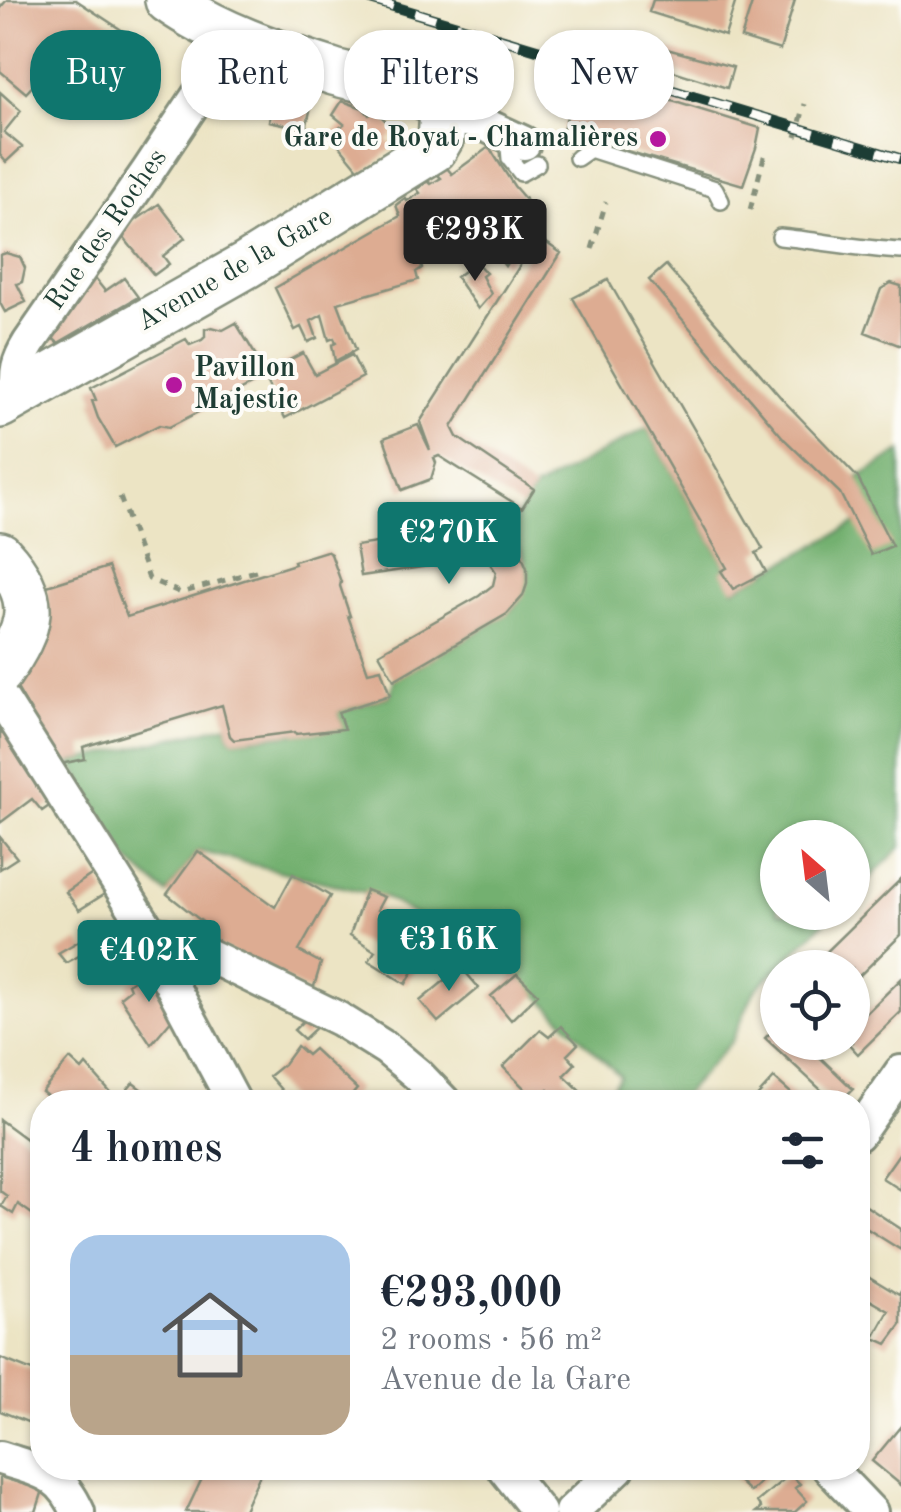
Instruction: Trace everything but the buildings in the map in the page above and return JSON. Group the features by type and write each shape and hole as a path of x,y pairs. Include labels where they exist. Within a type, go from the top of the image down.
{"main road":[{"path":"168,0 249,42 344,75"},
{"name":"Avenue de la Gare","path":"9,399 236,271 434,149 441,137 443,120"},
{"path":"0,556 22,585 28,614 24,632 0,672"}],"street":[{"name":"Rue des Roches","path":"9,399 18,360 29,342 182,120"},
{"path":"462,120 481,124 523,148"},
{"path":"0,696 150,933 228,1090"},
{"path":"150,933 168,936 339,1020 388,1049 432,1090"},
{"path":"870,1117 901,1072"},
{"path":"0,1458 30,1468"},
{"path":"57,1480 70,1494 78,1512"},
{"path":"514,1480 539,1512"},
{"path":"570,1512 605,1480"},
{"path":"840,1480 871,1512"}],"lane":[{"path":"577,158 590,150 714,189 721,201"},
{"path":"780,237 865,250 901,251"}],"path":[{"path":"796,137 805,104"},
{"path":"750,210 766,149"},
{"path":"592,249 606,202"},
{"path":"120,497 150,579 180,593 256,571"}],"green space":[{"path":"647,428 727,568 722,571 734,589 855,524 858,478 901,451 901,847 870,878 870,820 760,820 760,930 817,930 796,950 760,950 760,985 732,1041 688,1090 610,1090 620,1076 517,975 384,897 198,851 167,894 120,853 71,762 227,725 234,740 343,729 338,712 390,696 394,680 511,610 524,592 527,571 521,551 506,534 534,489"}],"railway":[{"path":"372,0 901,159"}],"place":[{"name":"Gare de Royat - Chamalières","path":"658,139"},
{"name":"Pavillon Majestic","path":"174,385"}]}
